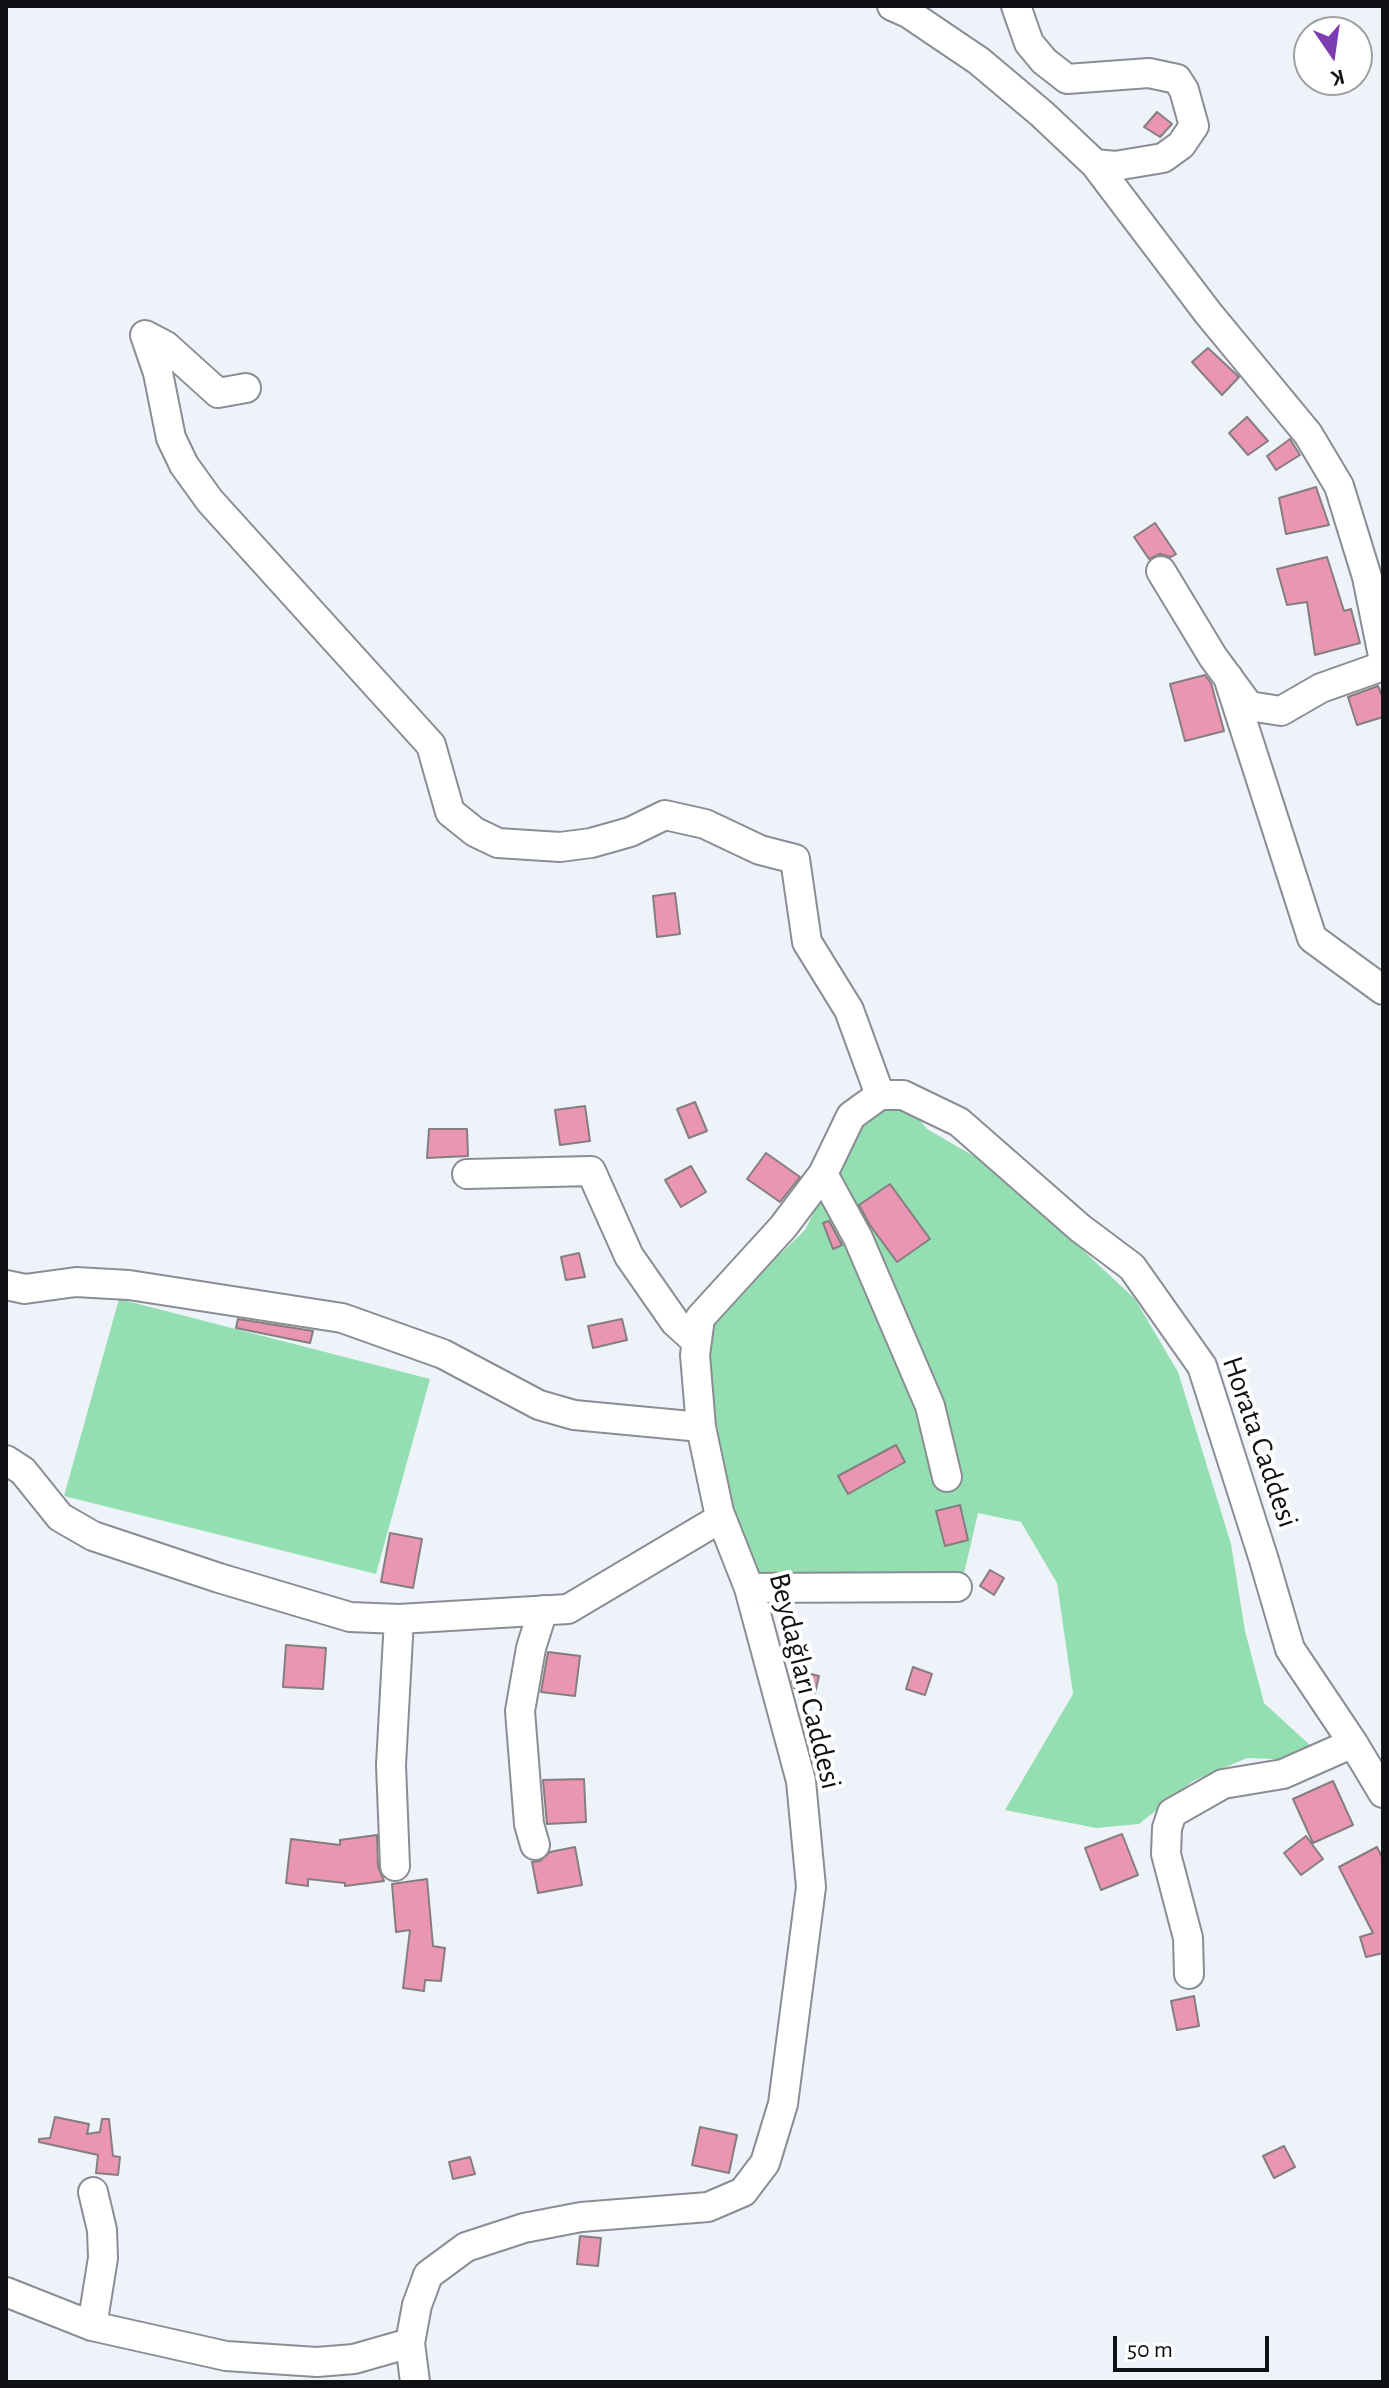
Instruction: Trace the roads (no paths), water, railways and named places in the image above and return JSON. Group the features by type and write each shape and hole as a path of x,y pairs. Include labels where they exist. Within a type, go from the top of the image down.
{"street":[{"path":"892,6 908,13 979,61 1095,164 1208,313 1308,434 1339,486 1367,577 1383,656"},
{"path":"1016,6 1029,43 1044,61 1067,79 1149,73 1177,79 1184,90 1194,126 1181,145 1163,158 1115,166 1095,164"},
{"path":"246,388 218,393 166,346 145,335 158,373 171,438 184,465 210,501 431,745 450,812 475,832 498,843 560,847 591,843 630,832 665,815 705,824 760,850 795,859 807,942 849,1010 880,1095"},
{"path":"1161,571 1213,657 1249,706 1281,711 1321,688 1383,666"},
{"path":"1228,677 1312,938 1383,990"},
{"name":"Beydağları Caddesi","path":"415,2382 410,2343 417,2305 428,2275 466,2247 524,2228 581,2217 708,2207 743,2192 765,2163 783,2104 811,1887 801,1781 749,1588 721,1518 701,1427 696,1341 700,1318 783,1227 823,1174 851,1116 880,1095"},
{"name":"Horata Caddesi","path":"880,1095 903,1095 959,1122 1080,1228 1132,1267 1202,1366 1290,1649 1383,1793"},
{"path":"467,1174 591,1171 629,1256 675,1322 696,1341"},
{"path":"823,1174 858,1238 930,1406 947,1477"},
{"path":"6,1285 25,1289 76,1282 129,1285 342,1318 443,1354 539,1405 574,1415 701,1427"},
{"path":"6,1460 23,1471 60,1517 93,1536 350,1617 399,1619 568,1609 721,1518"},
{"path":"749,1588 957,1587"},
{"path":"535,1845 529,1824 520,1711 531,1648 543,1610"},
{"path":"395,1866 391,1765 399,1619"},
{"path":"1189,1974 1188,1938 1166,1854 1167,1828 1172,1813 1223,1784 1283,1774 1353,1743"},
{"path":"92,2326 103,2258 102,2230 93,2192"},
{"path":"6,2292 92,2326 226,2356 317,2362 354,2359 410,2343"}]}
